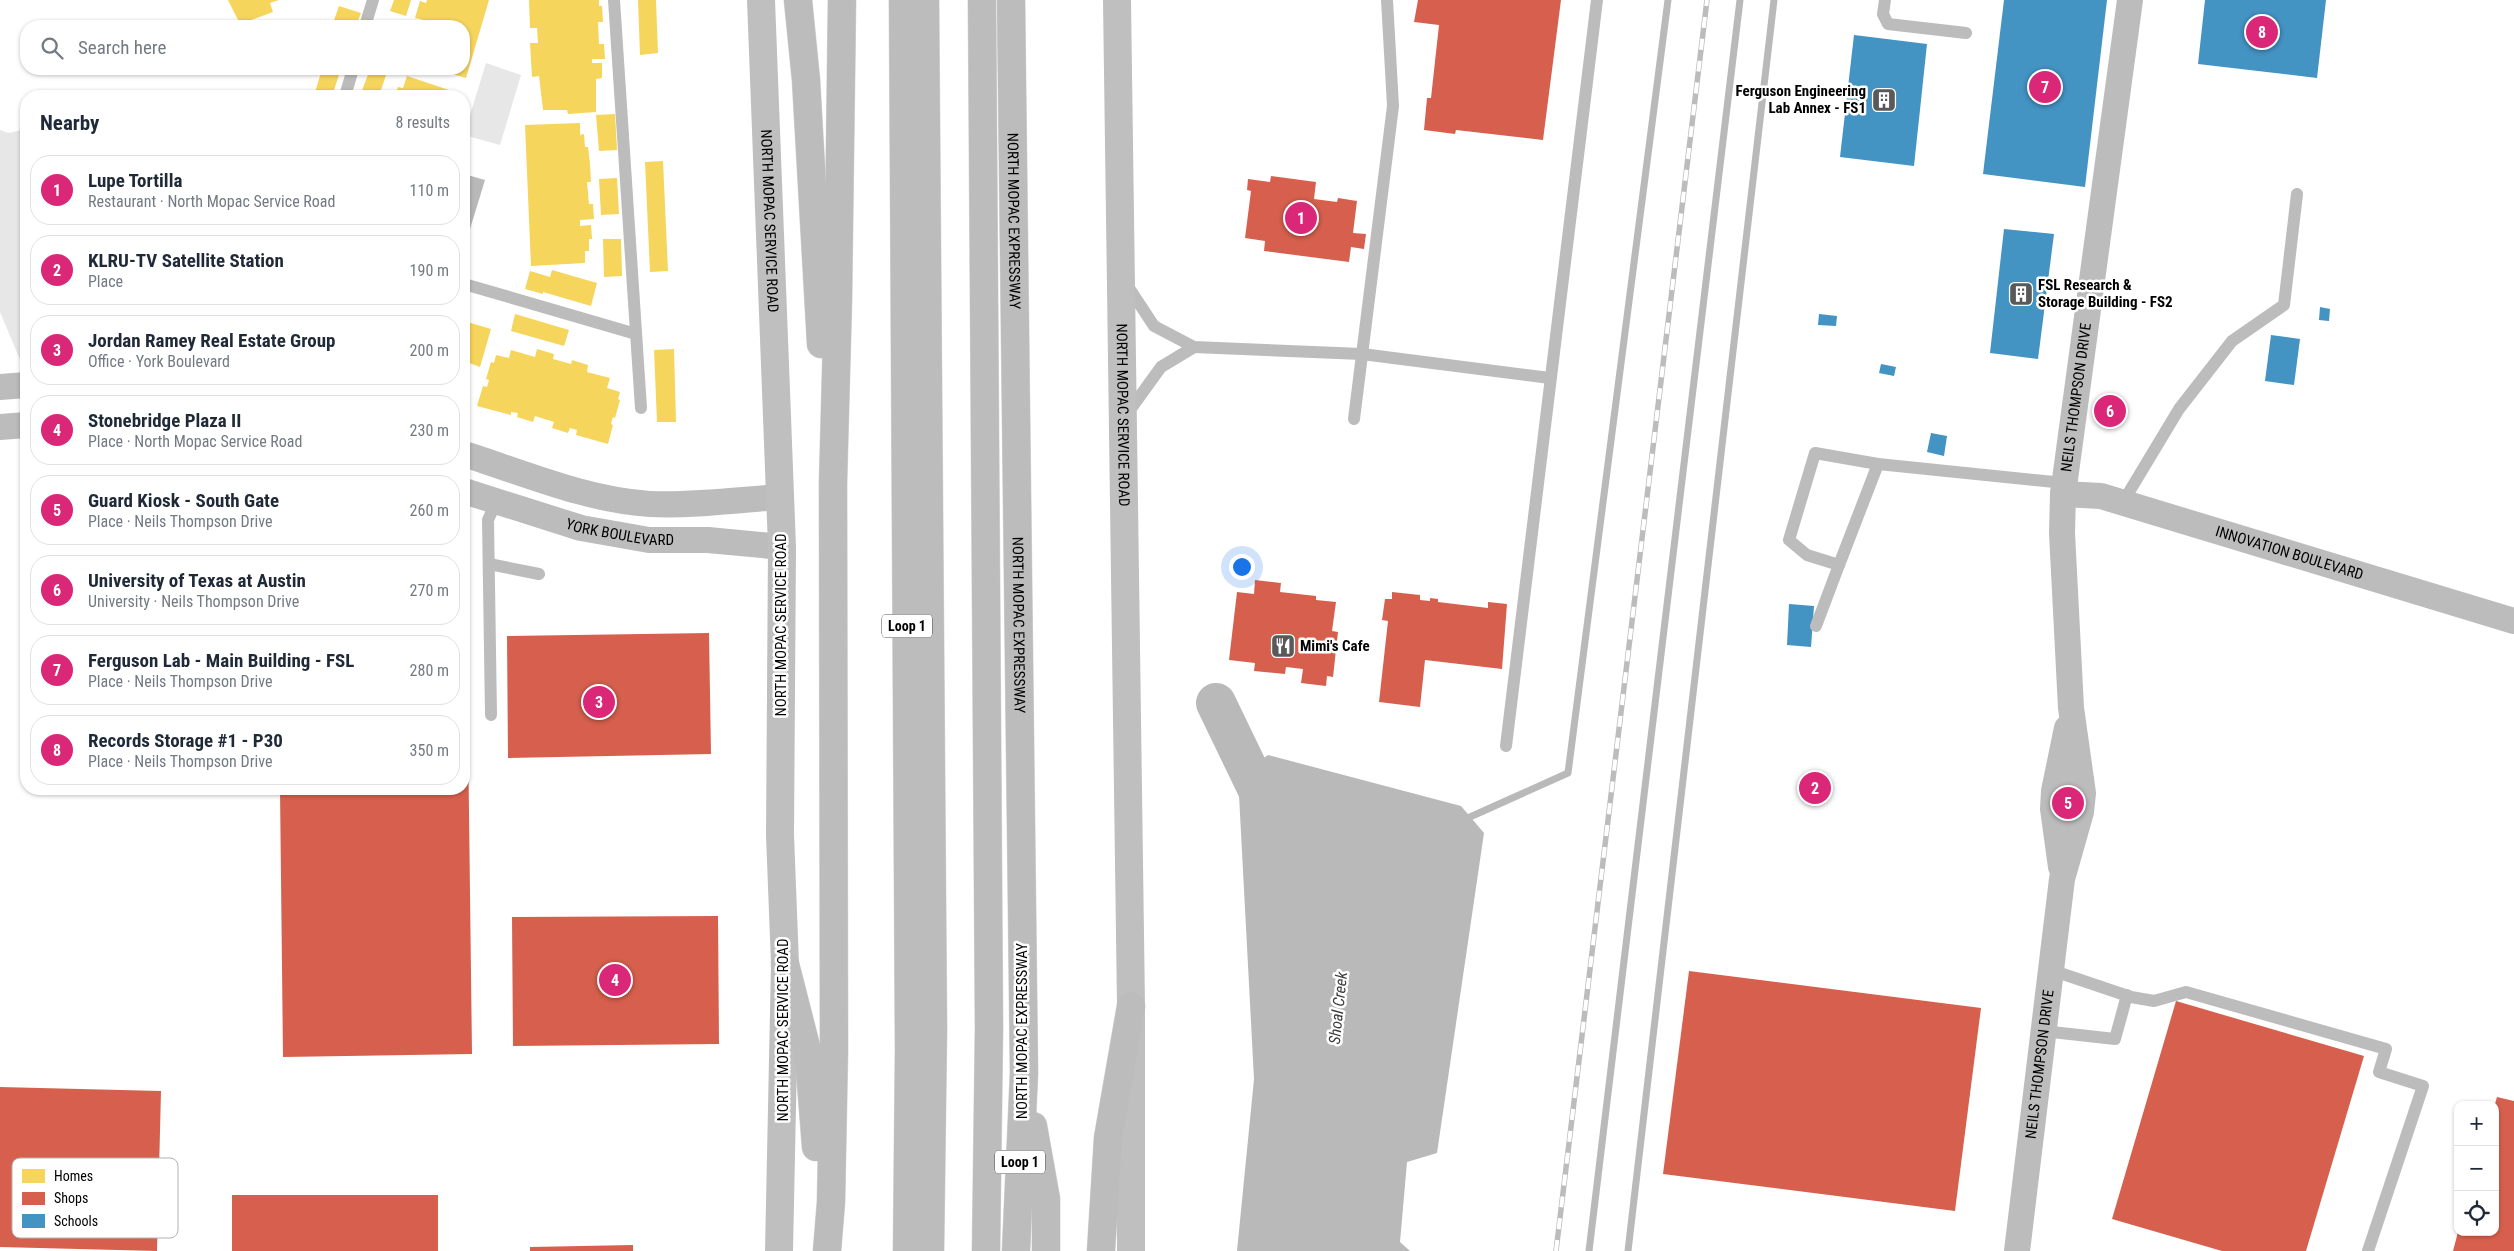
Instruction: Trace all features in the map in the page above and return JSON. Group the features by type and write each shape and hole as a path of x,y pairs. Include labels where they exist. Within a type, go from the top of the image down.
{"highway":[{"path":"798,0 806,80 818,298 832,483"},
{"path":"827,1251 834,1052 834,603 832,483 838,300 842,0"},
{"name":"Loop 1","path":"903,0 910,1049 907,1251"},
{"path":"926,0 933,1030 930,1251"},
{"path":"982,0 989,1018 986,1251"},
{"name":"NORTH MOPAC EXPRESSWAY","path":"1011,0 1024,1073 1016,1251"},
{"path":"785,964 809,1058 827,1251"},
{"path":"1101,1251 1108,1138 1131,1006"},
{"path":"1024,1073 1046,1199 1046,1251"}],"main road":[{"name":"NORTH MOPAC SERVICE ROAD","path":"762,0 782,547 780,835 785,964 779,1251"},
{"name":"NORTH MOPAC SERVICE ROAD","path":"1117,0 1131,1006 1132,1251"}],"street":[{"name":"NEILS THOMPSON DRIVE","path":"2017,1251 2062,879 2053,809 2054,791 2071,708 2062,533 2064,488 2130,0"},
{"path":"0,387 20,385"},
{"path":"0,432 0,427 20,425"},
{"name":"YORK BOULEVARD","path":"470,456 580,492 616,500 672,504 779,496"},
{"name":"INNOVATION BOULEVARD","path":"2064,488 2123,502 2514,621"},
{"name":"YORK BOULEVARD","path":"470,493 581,528 649,540 708,540 782,547"}],"lane":[{"path":"367,20 373,0"},
{"path":"614,0 641,408"},
{"path":"1354,419 1393,106 1387,0"},
{"path":"1506,746 1597,0"},
{"path":"1885,0 1883,14 1888,24 1966,34"},
{"path":"347,90 351,75"},
{"path":"2123,502 2179,409 2232,341 2284,304 2297,194"},
{"path":"1122,277 1154,326 1194,347 1362,354 1550,378"},
{"path":"470,286 636,334"},
{"path":"1122,420 1161,367 1194,347"},
{"path":"1839,565 1807,555 1789,540 1815,453 1878,464 2064,488"},
{"path":"1816,626 1878,464"},
{"path":"491,715 488,520 496,502"},
{"path":"489,564 539,574"},
{"path":"2051,970 2127,995 2154,1000 2186,992 2386,1049 2379,1072 2423,1086 2368,1251"},
{"path":"2043,1031 2115,1039 2127,995"}],"shaded area":[{"path":"486,63 521,75 500,145 470,137 470,115"},
{"path":"0,130 9,133 20,130 20,360 0,312"}],"water":[{"path":"470,176 485,180 470,229"},
{"path":"1268,755 1461,806 1484,833 1437,1153 1407,1162 1400,1242 1410,1251 1237,1251 1254,1079 1238,776"}],"building: Homes":[{"path":"228,0 279,0 270,3 273,12 251,20 238,20"},
{"path":"394,0 411,0 406,16 390,11"},
{"path":"427,0 489,0 470,64 470,20 424,20 415,18 420,1 426,3"},
{"path":"529,0 599,0 599,6 602,6 603,22 598,22 599,44 604,44 605,59 592,59 592,63 602,63 602,78 596,79 596,112 568,114 567,110 543,110 539,76 532,77 530,43 538,43 537,28 530,28"},
{"path":"638,0 656,0 658,53 640,55"},
{"path":"339,6 361,13 358,20 334,20"},
{"path":"320,75 339,75 334,90 316,90"},
{"path":"368,75 386,75 381,90 362,90"},
{"path":"455,75 467,75 466,78"},
{"path":"407,76 449,90 397,90 398,87 403,88"},
{"path":"615,114 617,150 599,151 596,115"},
{"path":"580,123 580,135 584,134 585,147 588,147 591,182 587,182 589,204 593,204 594,219 580,220 580,226 591,225 592,239 589,239 589,251 585,251 585,263 531,266 525,125"},
{"path":"663,161 668,271 650,272 645,162"},
{"path":"617,178 619,214 601,215 599,179"},
{"path":"603,239 621,239 622,276 604,277"},
{"path":"552,270 597,283 591,306 543,292 543,294 525,289 530,271 550,277"},
{"path":"515,314 569,330 564,346 511,331"},
{"path":"470,323 491,329 480,367 470,363"},
{"path":"537,349 554,354 553,359 571,364 572,360 588,365 587,372 610,378 607,388 620,392 618,399 620,400 615,418 613,417 611,424 613,425 608,444 576,435 577,430 570,428 568,433 552,428 554,422 535,416 533,422 517,417 518,413 511,412 511,415 477,406 483,386 487,387 489,380 486,379 491,362 494,363 496,355 509,358 511,350 535,357"},
{"path":"674,349 676,422 657,422 654,350"}],"building: Shops":[{"path":"1418,0 1561,0 1543,140 1456,130 1455,134 1424,130 1427,98 1431,98 1439,25 1414,22"},
{"path":"1271,176 1316,182 1314,199 1337,202 1338,198 1357,201 1353,233 1366,234 1364,249 1351,247 1349,262 1264,251 1265,241 1245,238 1251,191 1247,190 1248,179 1270,182"},
{"name":"Mimi's Cafe","path":"1255,580 1281,583 1280,592 1316,596 1316,600 1336,602 1332,631 1338,632 1333,677 1327,676 1326,686 1301,683 1303,669 1286,667 1285,674 1254,671 1255,663 1229,660 1237,592 1254,594"},
{"path":"1392,592 1420,595 1420,600 1430,601 1430,598 1438,599 1438,602 1488,608 1488,602 1507,604 1502,669 1425,660 1420,707 1379,702 1388,621 1382,620 1385,599 1392,599"},
{"path":"709,633 711,754 508,758 507,636"},
{"path":"280,795 469,795 472,1054 283,1057"},
{"path":"718,916 719,1044 513,1046 512,917"},
{"path":"1689,971 1981,1008 1955,1211 1663,1174"},
{"path":"2176,1001 2364,1056 2306,1251 2222,1251 2112,1219"},
{"path":"0,1087 161,1091 159,1158 12,1158 12,1238 157,1238 157,1251 0,1247"},
{"path":"2497,1097 2514,1101 2514,1251 2453,1251 2457,1236 2499,1236 2499,1101 2496,1101"},
{"path":"232,1195 438,1195 438,1251 232,1251"},
{"path":"633,1245 633,1251 530,1251 530,1247"}],"building: Schools":[{"path":"2004,0 2107,0 2085,187 1983,174"},
{"path":"2205,0 2326,0 2317,78 2198,64"},
{"name":"Ferguson Engineering Lab Annex - FS1","path":"1854,35 1927,44 1914,166 1840,157"},
{"name":"FSL Research & Storage Building - FS2","path":"2004,229 2054,234 2038,359 1990,353"},
{"path":"2320,307 2330,309 2329,321 2319,320"},
{"path":"1819,314 1837,316 1836,326 1818,325"},
{"path":"2271,335 2300,339 2294,385 2265,381"},
{"path":"1881,364 1896,367 1894,376 1879,373"},
{"path":"1931,433 1947,436 1944,456 1927,452"},
{"path":"1789,604 1814,606 1811,647 1787,645"},
{"path":"1812,780 1821,783 1818,795 1809,792"}],"waterway":[{"path":"1465,823 1470,817 1568,773 1668,0"},
{"path":"1589,1251 1740,0"},
{"path":"1628,1251 1774,0"},
{"name":"Shoal Creek","path":"1216,703 1272,819"}],"railway":[{"path":"1556,1251 1707,0"}],"place":[{"name":"Records Storage #1 - P30","path":"2262,32"},
{"name":"Ferguson Lab - Main Building - FSL","path":"2045,87"},
{"name":"Ferguson Engineering Lab Annex - FS1","path":"1884,100"},
{"name":"Lupe Tortilla","path":"1301,218"},
{"name":"FSL Research & Storage Building - FS2","path":"2021,294"},
{"name":"University of Texas at Austin","path":"2110,411"},
{"name":"Mimi's Cafe","path":"1283,646"},
{"name":"Jordan Ramey Real Estate Group","path":"599,702"},
{"name":"KLRU-TV Satellite Station","path":"1815,788"},
{"name":"Guard Kiosk - South Gate","path":"2068,803"},
{"name":"Stonebridge Plaza II","path":"615,980"}]}
